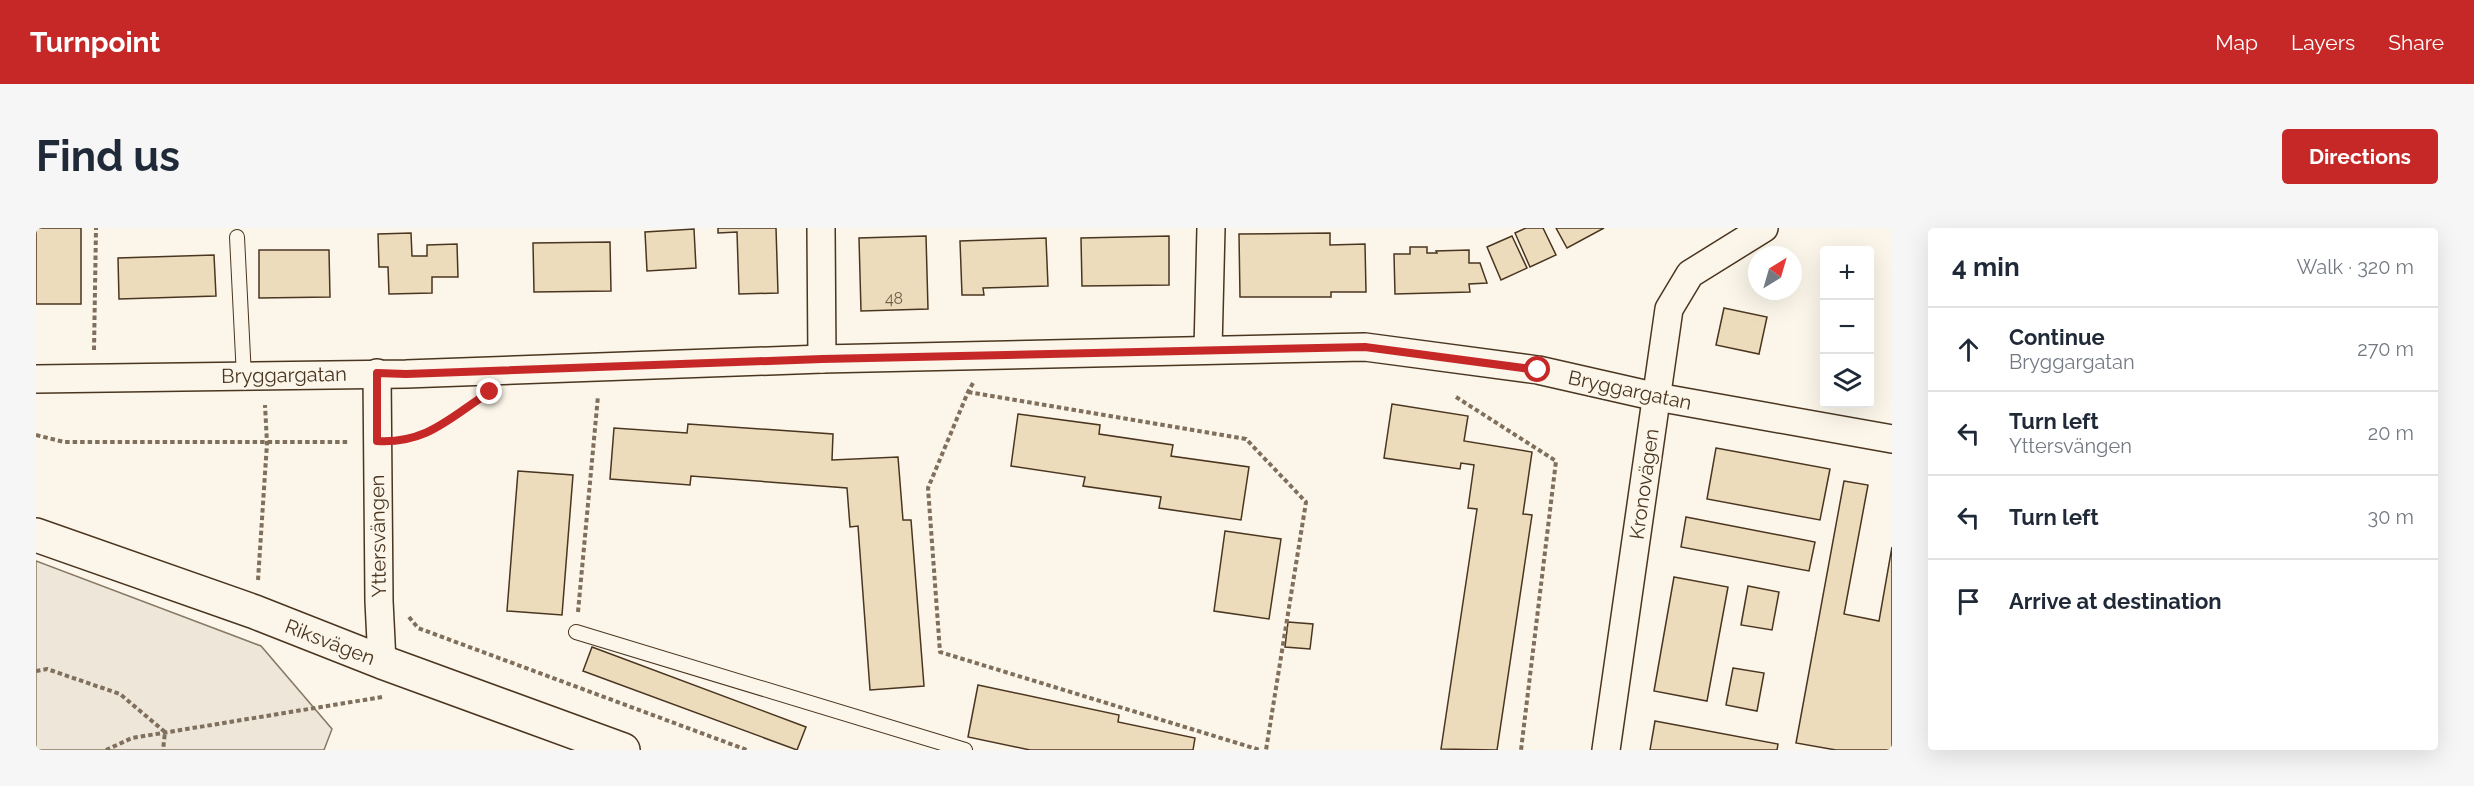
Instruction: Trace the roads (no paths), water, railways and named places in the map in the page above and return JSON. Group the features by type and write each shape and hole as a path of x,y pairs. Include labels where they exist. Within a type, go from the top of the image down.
{"street":[{"path":"821,228 822,359"},
{"path":"1208,349 1211,228"},
{"name":"Kronovägen","path":"1606,750 1670,309 1678,291 1690,274 1764,228"},
{"name":"Bryggargatan","path":"36,379 406,374 822,359 1208,349 1377,348 1538,370 1657,397 1892,439"},
{"name":"Yttersvängen","path":"377,373 379,601 382,662"},
{"name":"Riksvägen","path":"36,535 255,612 382,662 623,750"}],"lane":[{"path":"237,237 254,377"},
{"path":"576,632 965,750"}]}
